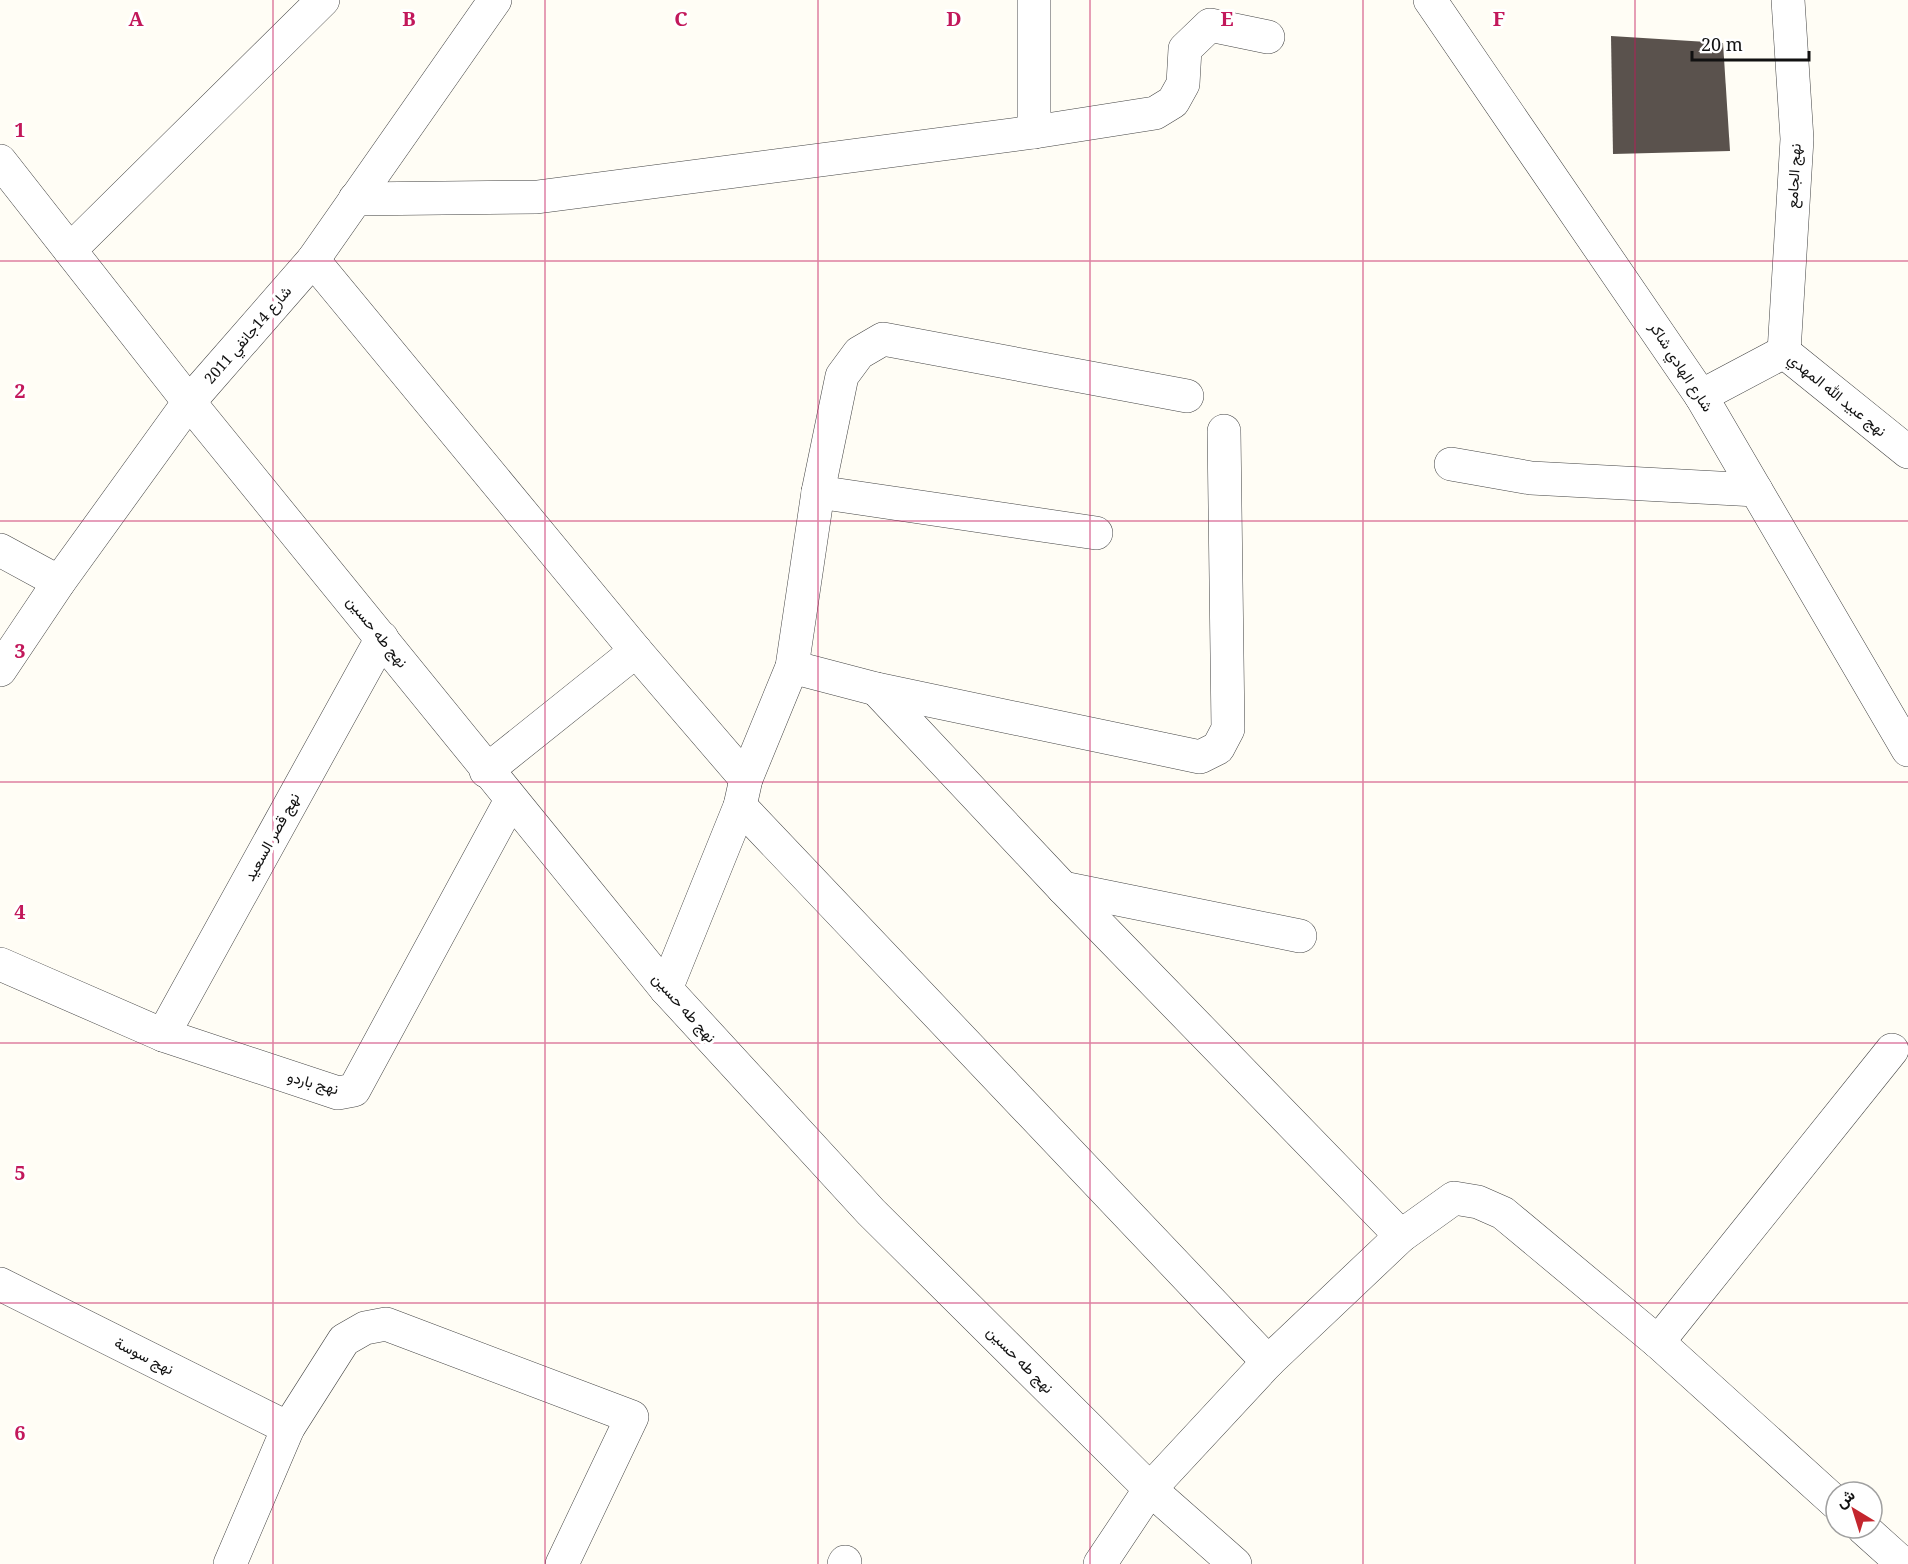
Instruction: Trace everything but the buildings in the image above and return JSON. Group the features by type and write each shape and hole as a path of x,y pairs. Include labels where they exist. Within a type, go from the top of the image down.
{"street":[{"path":"70,250 322,0"},
{"name":"شارع 14جانفي 2011","path":"0,670 59,582 189,402 313,260 495,0"},
{"path":"1034,0 1034,132"},
{"name":"شارع الهادي شاكر","path":"1430,0 1701,396 1908,750"},
{"name":"نهج الجامع","path":"1784,352 1797,139 1788,0"},
{"path":"356,199 537,196 1034,132 1155,113 1173,102 1183,84 1185,49 1210,25 1268,37"},
{"name":"نهج طه حسين","path":"0,161 189,402 382,638 486,771 666,989 871,1212 1150,1490 1235,1564"},
{"path":"313,260 636,651 743,792 1268,1362"},
{"path":"666,989 792,667 818,492 842,376 859,353 883,339 1187,396"},
{"name":"نهج عبيد الله المهدي","path":"1701,396 1784,352 1908,452"},
{"path":"792,667 876,689 1200,757 1218,748 1228,729 1224,431"},
{"path":"1451,464 1531,478 1756,490"},
{"path":"818,492 1096,533"},
{"path":"0,550 59,582"},
{"name":"نهج قصر السعيد","path":"163,1035 382,638"},
{"path":"486,771 636,651"},
{"path":"876,689 1064,888 1401,1236"},
{"name":"نهج باردو","path":"0,964 163,1035 338,1093 354,1090 511,800"},
{"path":"1064,888 1300,936"},
{"path":"1658,1342 1892,1050"},
{"path":"1100,1564 1150,1490 1268,1362 1401,1236 1454,1198 1478,1202 1503,1213 1658,1342 1824,1492"},
{"name":"نهج سوسة","path":"0,1284 288,1428"},
{"path":"230,1564 288,1428 344,1340 365,1328 386,1324 632,1417 562,1564"},
{"path":"1876,1540 1903,1564"}]}
